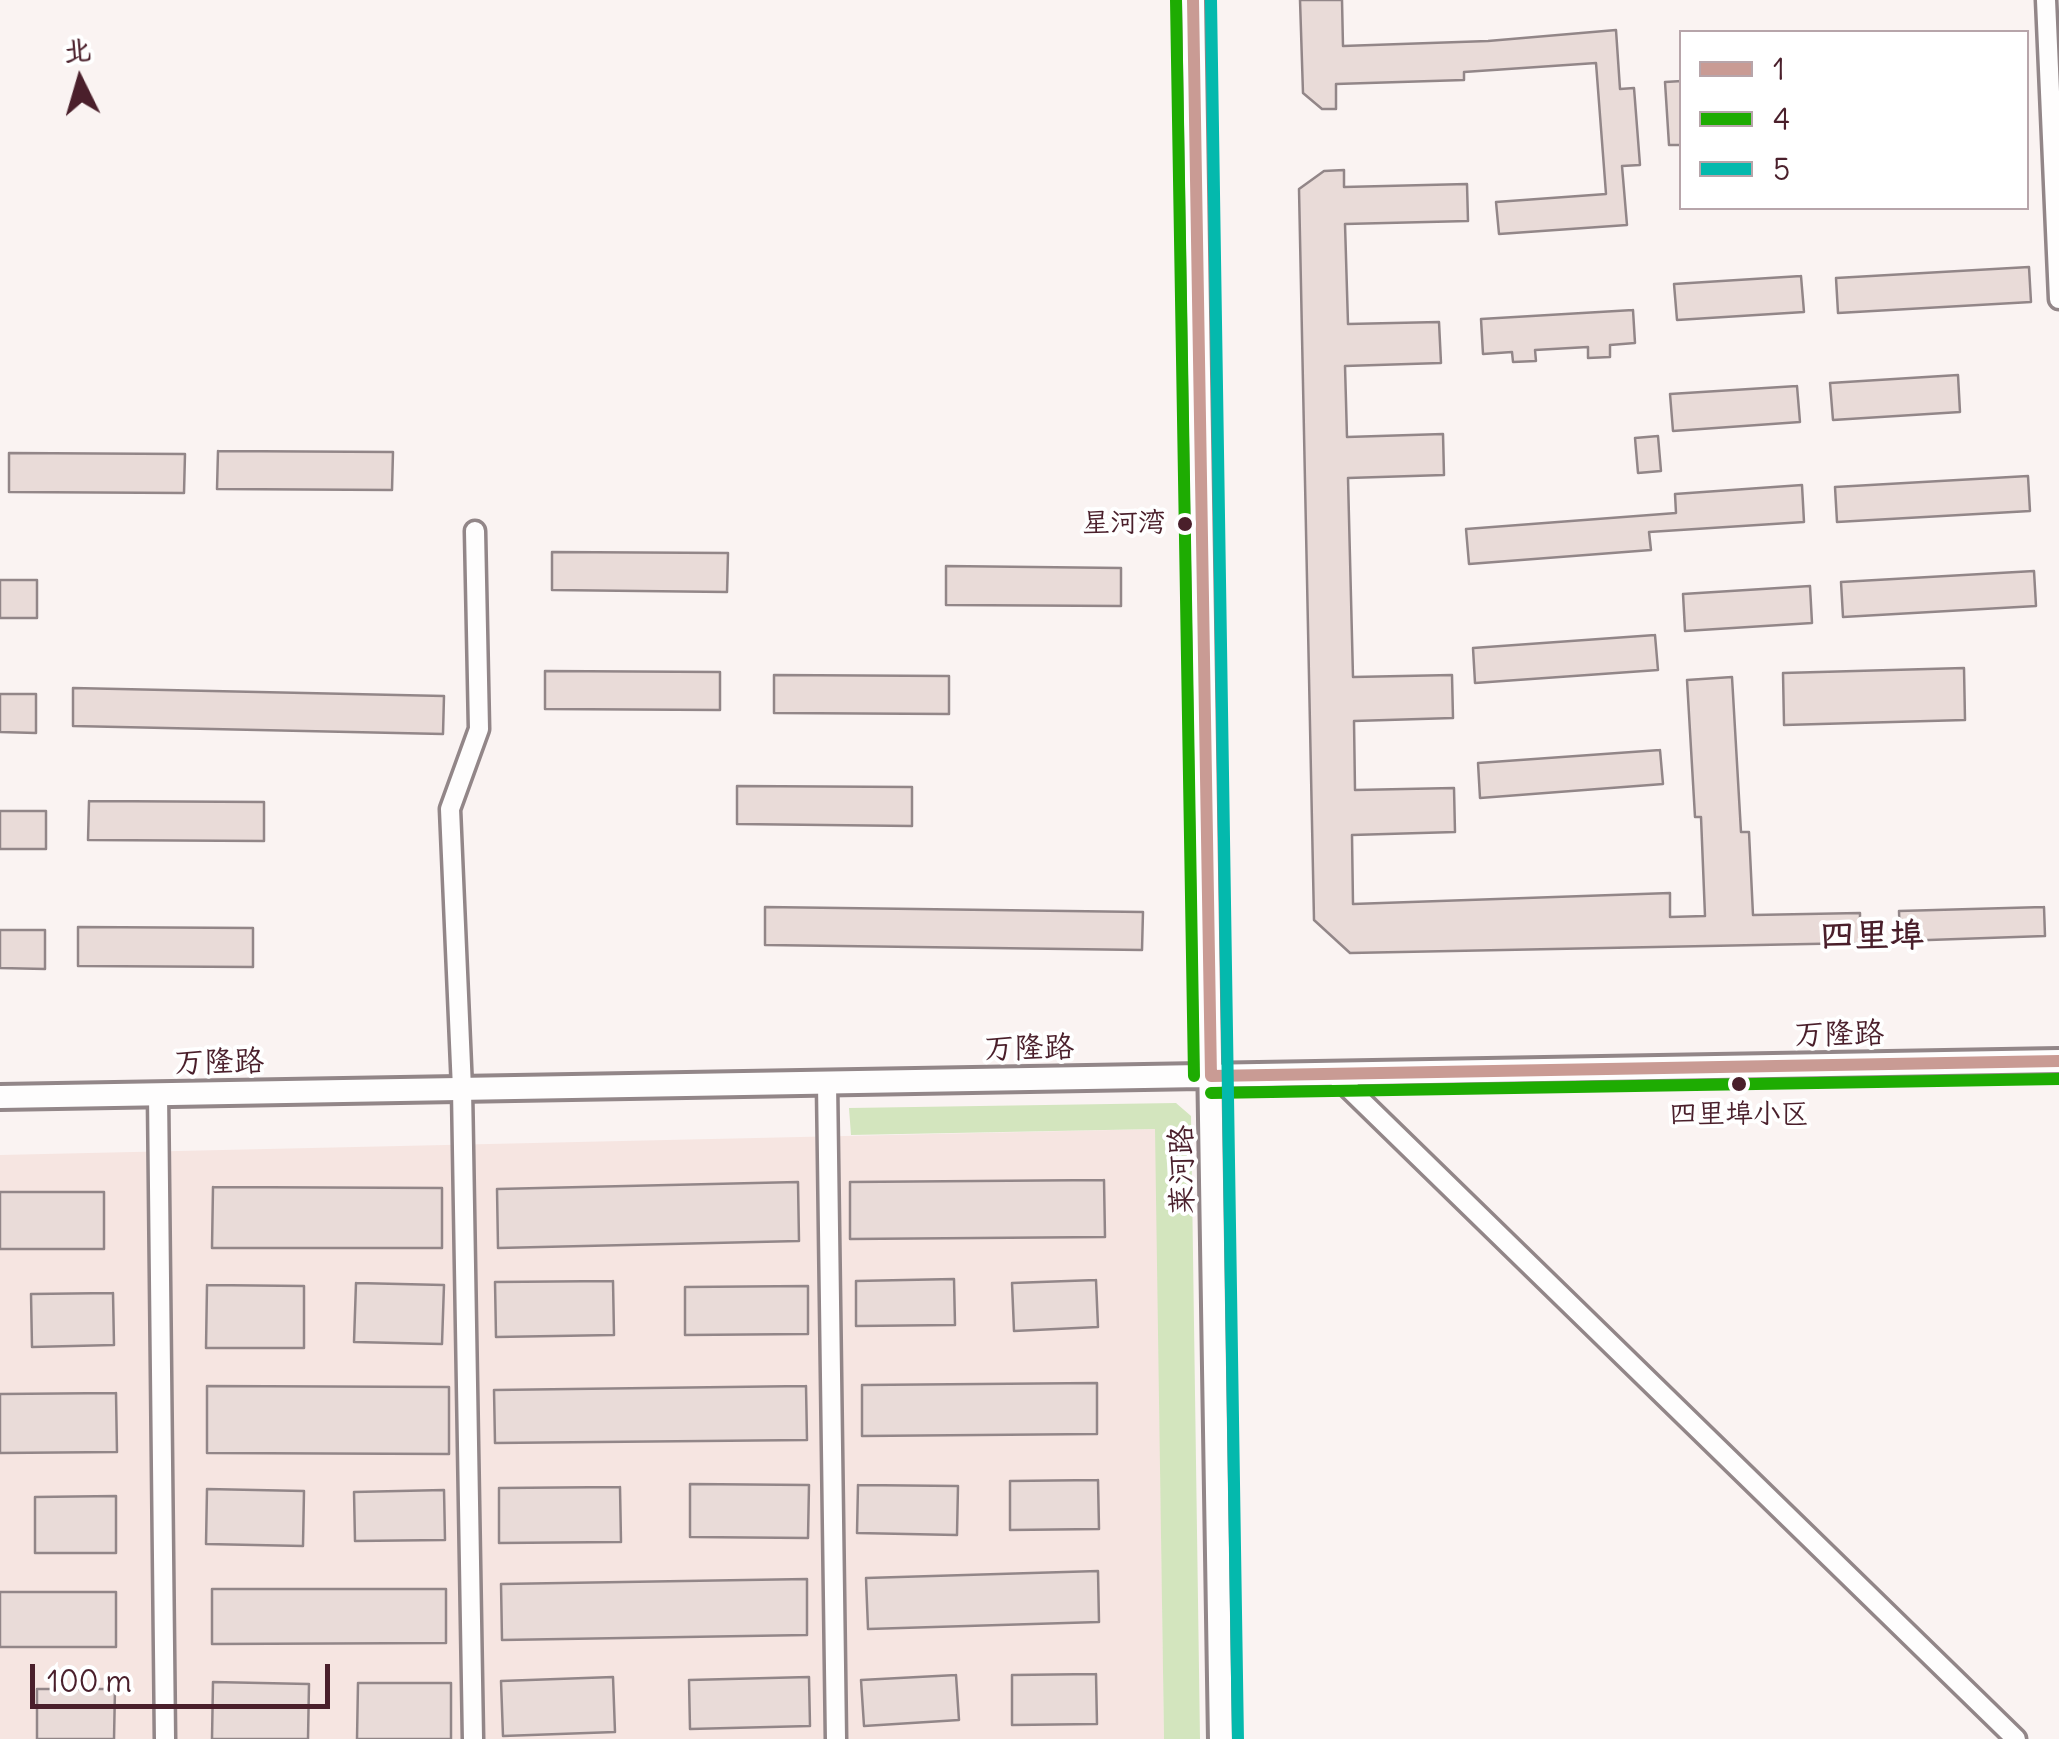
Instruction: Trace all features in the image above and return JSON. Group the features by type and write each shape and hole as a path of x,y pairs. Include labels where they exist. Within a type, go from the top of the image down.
{"street":[{"name":"莱河路","path":"1192,0 1221,1739"},
{"path":"2046,0 2059,300"},
{"path":"473,1739 462,1089 450,808 479,728 474,531"},
{"name":"万隆路","path":"0,1097 2059,1061"},
{"path":"1334,1074 2016,1739"},
{"path":"827,1083 836,1739"},
{"path":"158,1094 165,1739"}],"shaded area":[{"path":"1156,1129 1164,1739 0,1739 0,1155"}],"green space":[{"path":"1176,1103 1191,1116 1200,1739 1164,1739 1155,1129 851,1135 849,1108"}],"building":[{"path":"1300,0 1342,0 1343,46 1488,41 1616,30 1620,89 1634,88 1640,165 1622,166 1627,225 1499,234 1496,202 1606,194 1596,63 1464,72 1464,80 1336,84 1336,109 1322,109 1303,93"},
{"path":"1679,81 1679,145 1669,145 1665,82"},
{"path":"1344,170 1344,187 1467,184 1468,221 1345,224 1348,324 1439,322 1441,363 1345,366 1347,437 1443,434 1444,475 1348,478 1353,677 1452,675 1453,718 1354,721 1355,790 1454,788 1455,832 1352,835 1353,904 1670,893 1670,917 1705,916 1701,817 1695,817 1687,680 1732,677 1741,832 1749,832 1753,915 1860,913 1860,943 1350,953 1314,920 1299,189 1324,171"},
{"path":"2029,267 2031,302 1838,313 1836,278"},
{"path":"1801,276 1804,312 1677,320 1674,284"},
{"path":"1633,310 1635,343 1610,345 1610,357 1588,358 1588,347 1535,350 1536,361 1513,362 1512,352 1483,354 1481,319"},
{"path":"1958,375 1960,412 1833,420 1830,383"},
{"path":"1797,386 1800,422 1673,431 1670,394"},
{"path":"1658,436 1661,471 1638,473 1635,438"},
{"path":"218,451 393,452 392,490 217,489"},
{"path":"9,453 185,454 184,493 9,492"},
{"path":"2028,476 2030,511 1837,522 1835,487"},
{"path":"1802,485 1804,522 1649,532 1651,550 1469,564 1466,529 1676,513 1675,494"},
{"path":"552,552 728,553 727,592 552,590"},
{"path":"946,566 1121,568 1121,606 946,605"},
{"path":"2034,571 2036,606 1843,617 1841,582"},
{"path":"0,580 37,580 37,618 0,618"},
{"path":"1810,586 1812,623 1685,631 1683,594"},
{"path":"1655,635 1658,670 1475,683 1473,648"},
{"path":"1964,668 1965,720 1784,725 1783,673"},
{"path":"545,671 720,672 720,710 545,709"},
{"path":"774,675 949,676 949,714 774,713"},
{"path":"73,688 444,696 443,734 73,726"},
{"path":"0,694 36,694 36,733 0,732"},
{"path":"1660,750 1663,784 1480,798 1478,763"},
{"path":"737,786 912,787 912,826 737,824"},
{"path":"89,801 264,802 264,841 88,840"},
{"path":"0,811 46,811 46,849 0,849"},
{"path":"765,907 1143,912 1142,950 765,945"},
{"path":"2044,907 2045,936 1900,941 1899,911"},
{"path":"78,927 253,928 253,967 78,966"},
{"path":"0,930 45,930 45,969 0,968"},
{"path":"1104,1180 1105,1237 850,1239 850,1182"},
{"path":"798,1182 799,1241 498,1248 497,1189"},
{"path":"213,1187 442,1188 442,1248 212,1248"},
{"path":"0,1192 104,1192 104,1249 0,1249"},
{"path":"954,1279 955,1325 856,1326 856,1281"},
{"path":"1096,1280 1098,1327 1014,1331 1012,1283"},
{"path":"613,1281 614,1335 496,1337 495,1282"},
{"path":"356,1283 444,1285 442,1344 354,1342"},
{"path":"207,1285 304,1286 304,1348 206,1348"},
{"path":"808,1286 808,1334 685,1335 685,1287"},
{"path":"113,1293 114,1345 32,1347 31,1294"},
{"path":"1097,1383 1097,1434 862,1436 862,1385"},
{"path":"207,1386 449,1387 449,1454 207,1453"},
{"path":"806,1386 807,1440 495,1443 494,1390"},
{"path":"116,1393 117,1452 0,1453 0,1394"},
{"path":"1098,1480 1099,1529 1010,1530 1010,1481"},
{"path":"690,1484 809,1485 808,1538 690,1537"},
{"path":"858,1485 958,1486 957,1535 857,1533"},
{"path":"620,1487 621,1542 499,1543 499,1488"},
{"path":"207,1489 304,1491 303,1546 206,1544"},
{"path":"444,1490 445,1540 355,1541 354,1492"},
{"path":"116,1496 116,1553 35,1553 35,1497"},
{"path":"1098,1571 1099,1622 868,1629 866,1578"},
{"path":"807,1579 807,1635 502,1640 501,1584"},
{"path":"212,1589 446,1589 446,1643 212,1644"},
{"path":"0,1592 116,1592 116,1647 0,1647"},
{"path":"1096,1674 1097,1724 1012,1725 1012,1675"},
{"path":"956,1675 959,1720 864,1726 861,1680"},
{"path":"613,1677 615,1732 503,1736 501,1681"},
{"path":"809,1677 810,1726 690,1729 689,1680"},
{"path":"213,1682 309,1684 308,1739 212,1739"},
{"path":"358,1683 451,1683 451,1739 357,1739"},
{"path":"37,1689 115,1689 114,1739 37,1739"}],"transit line":[{"name":"4","path":"1176,0 1194,1076"},
{"name":"1","path":"1193,0 1211,1076"},
{"name":"5","path":"1211,0 1238,1739"},
{"name":"1","path":"1211,1076 2059,1061"},
{"name":"4","path":"1211,1093 2059,1079"}],"place":[{"name":"星河湾","path":"1185,524"},
{"name":"四里埠小区","path":"1739,1084"}],"district":[{"name":"四里埠","path":"1872,937"}]}
